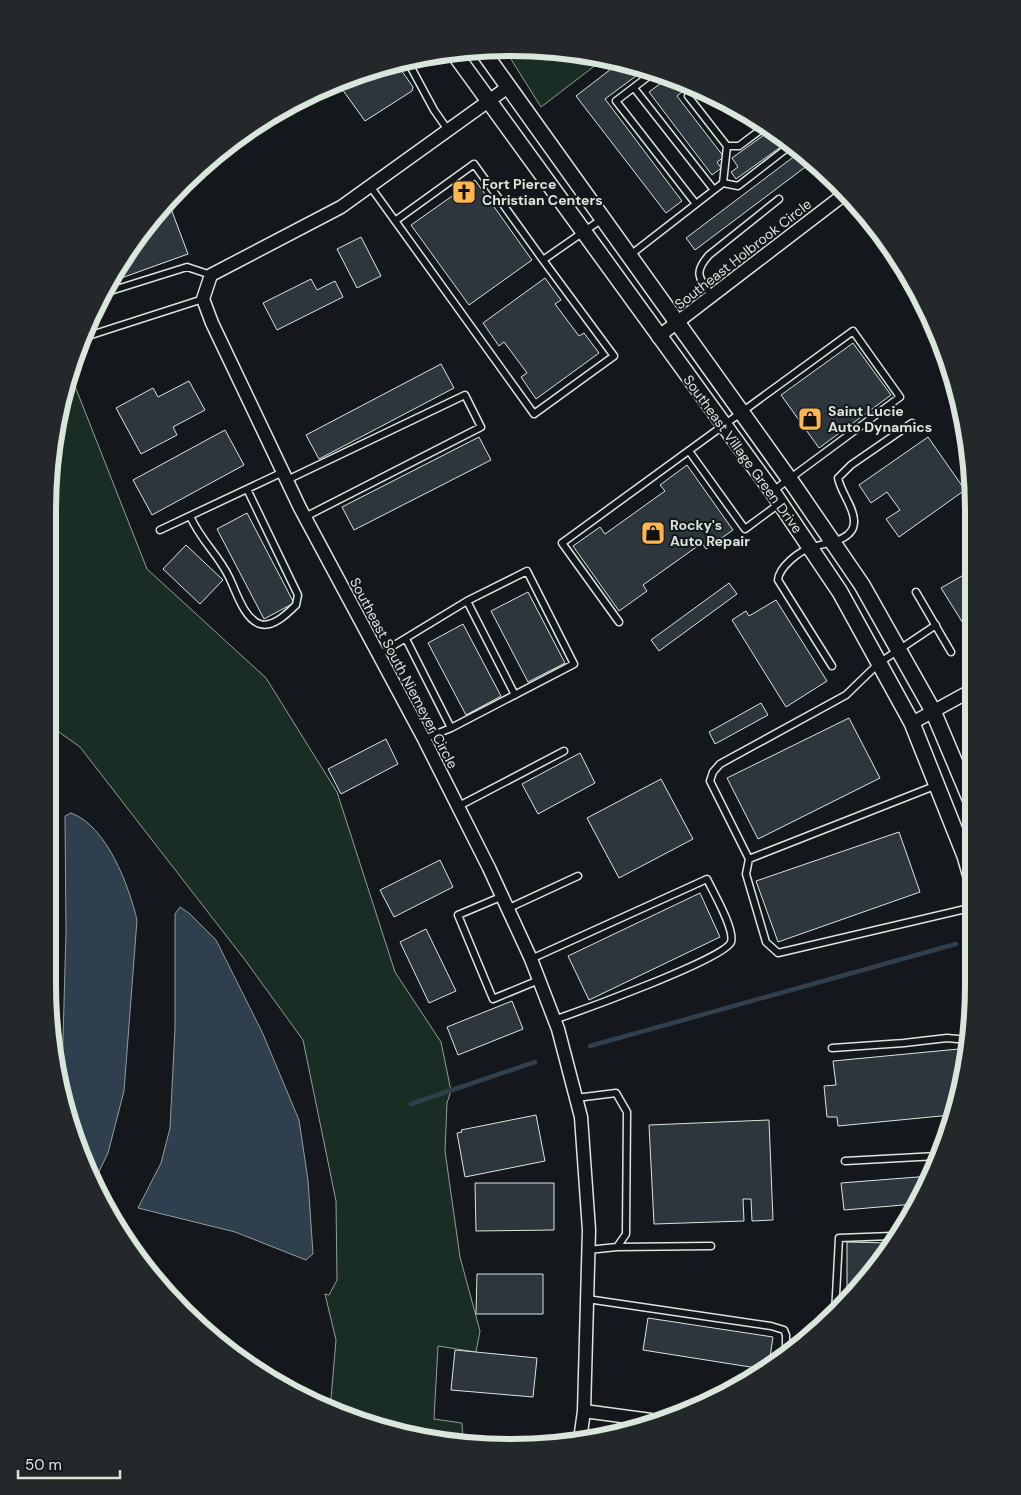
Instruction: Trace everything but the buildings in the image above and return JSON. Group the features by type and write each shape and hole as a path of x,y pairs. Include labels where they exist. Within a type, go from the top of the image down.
{"street":[{"name":"Southeast Village Green Drive","path":"487,57 628,257 789,479 862,585 933,710 965,786"},
{"name":"Southeast Village Green Drive","path":"459,59 658,337 776,497 840,592 912,723 965,856"},
{"path":"203,299 212,275 341,207 508,87"},
{"name":"Southeast Holbrook Circle","path":"658,337 840,198"},
{"name":"Southeast South Niemeyer Circle","path":"203,299 212,323 305,517 377,656 424,739 506,902 531,959 554,1020 581,1117 588,1250 588,1299 584,1410 581,1433"},
{"path":"912,723 965,693"},
{"path":"584,1410 643,1419"}],"lane":[{"path":"412,67 434,110 449,130"},
{"path":"647,77 616,101 696,204"},
{"path":"634,88 714,190"},
{"path":"628,257 723,183 727,146 688,96 691,94"},
{"path":"727,146 739,146 759,131"},
{"path":"723,183 738,186 786,149"},
{"path":"370,186 395,221 534,414 614,356 474,164 395,221"},
{"path":"712,297 700,279 698,271 701,264 709,255 780,199"},
{"path":"544,260 602,219"},
{"path":"113,290 187,267 212,275"},
{"path":"92,335 203,299"},
{"path":"619,622 562,543 853,331 900,397 789,479 776,497 744,529 689,451"},
{"path":"160,530 247,489 285,476 465,394 481,427 305,517"},
{"path":"832,666 778,580 783,567 810,547 834,543 850,532 855,522 852,509 841,492 838,478 851,465 912,423"},
{"path":"190,516 198,533 221,562 250,618 260,624 271,624 296,605 298,595 247,489"},
{"path":"377,656 467,601 527,571 574,664 451,728 424,739"},
{"path":"916,592 951,652"},
{"path":"467,601 515,694"},
{"path":"936,625 879,663 846,695 720,764 712,772 710,781 749,858 746,874 766,942 778,953 965,909"},
{"path":"406,639 451,728"},
{"path":"457,806 564,751"},
{"path":"749,858 937,786"},
{"path":"539,980 493,999 458,915 506,902 578,876"},
{"path":"531,959 706,879 730,928 731,942 727,947 706,959 605,1003 554,1020"},
{"path":"832,1048 904,1044 947,1038 961,1039"},
{"path":"576,1098 616,1093 628,1112 626,1234 617,1247"},
{"path":"845,1162 931,1156"},
{"path":"836,1302 839,1238 889,1236"},
{"path":"588,1250 617,1247 711,1246"},
{"path":"588,1299 771,1326 784,1330 786,1346"}],"green space":[{"path":"509,56 540,57 596,65 541,107"},
{"path":"74,384 147,569 266,678 337,792 395,972 441,1042 451,1091 447,1103 445,1151 460,1257 480,1331 476,1352 438,1346 434,1419 462,1423 463,1436 393,1423 364,1415 331,1401 336,1340 325,1294 329,1295 337,1280 336,1201 303,1040 245,960 80,747 56,730 57,481 65,422"}],"water":[{"path":"71,813 84,820 106,844 122,875 137,920 124,1091 108,1153 98,1174 80,1131 62,1058 66,932 65,816"},
{"path":"180,907 190,914 216,940 263,1034 299,1120 308,1180 313,1254 306,1260 235,1232 138,1208 161,1163 170,1128 175,1028 175,914"}],"waterway":[{"path":"590,1046 956,944"},
{"path":"411,1104 535,1062"}],"place":[{"name":"Fort Pierce Christian Centers","path":"464,192"},
{"name":"Saint Lucie Auto Dynamics","path":"810,419"},
{"name":"Rocky's Auto Repair","path":"653,533"}]}
